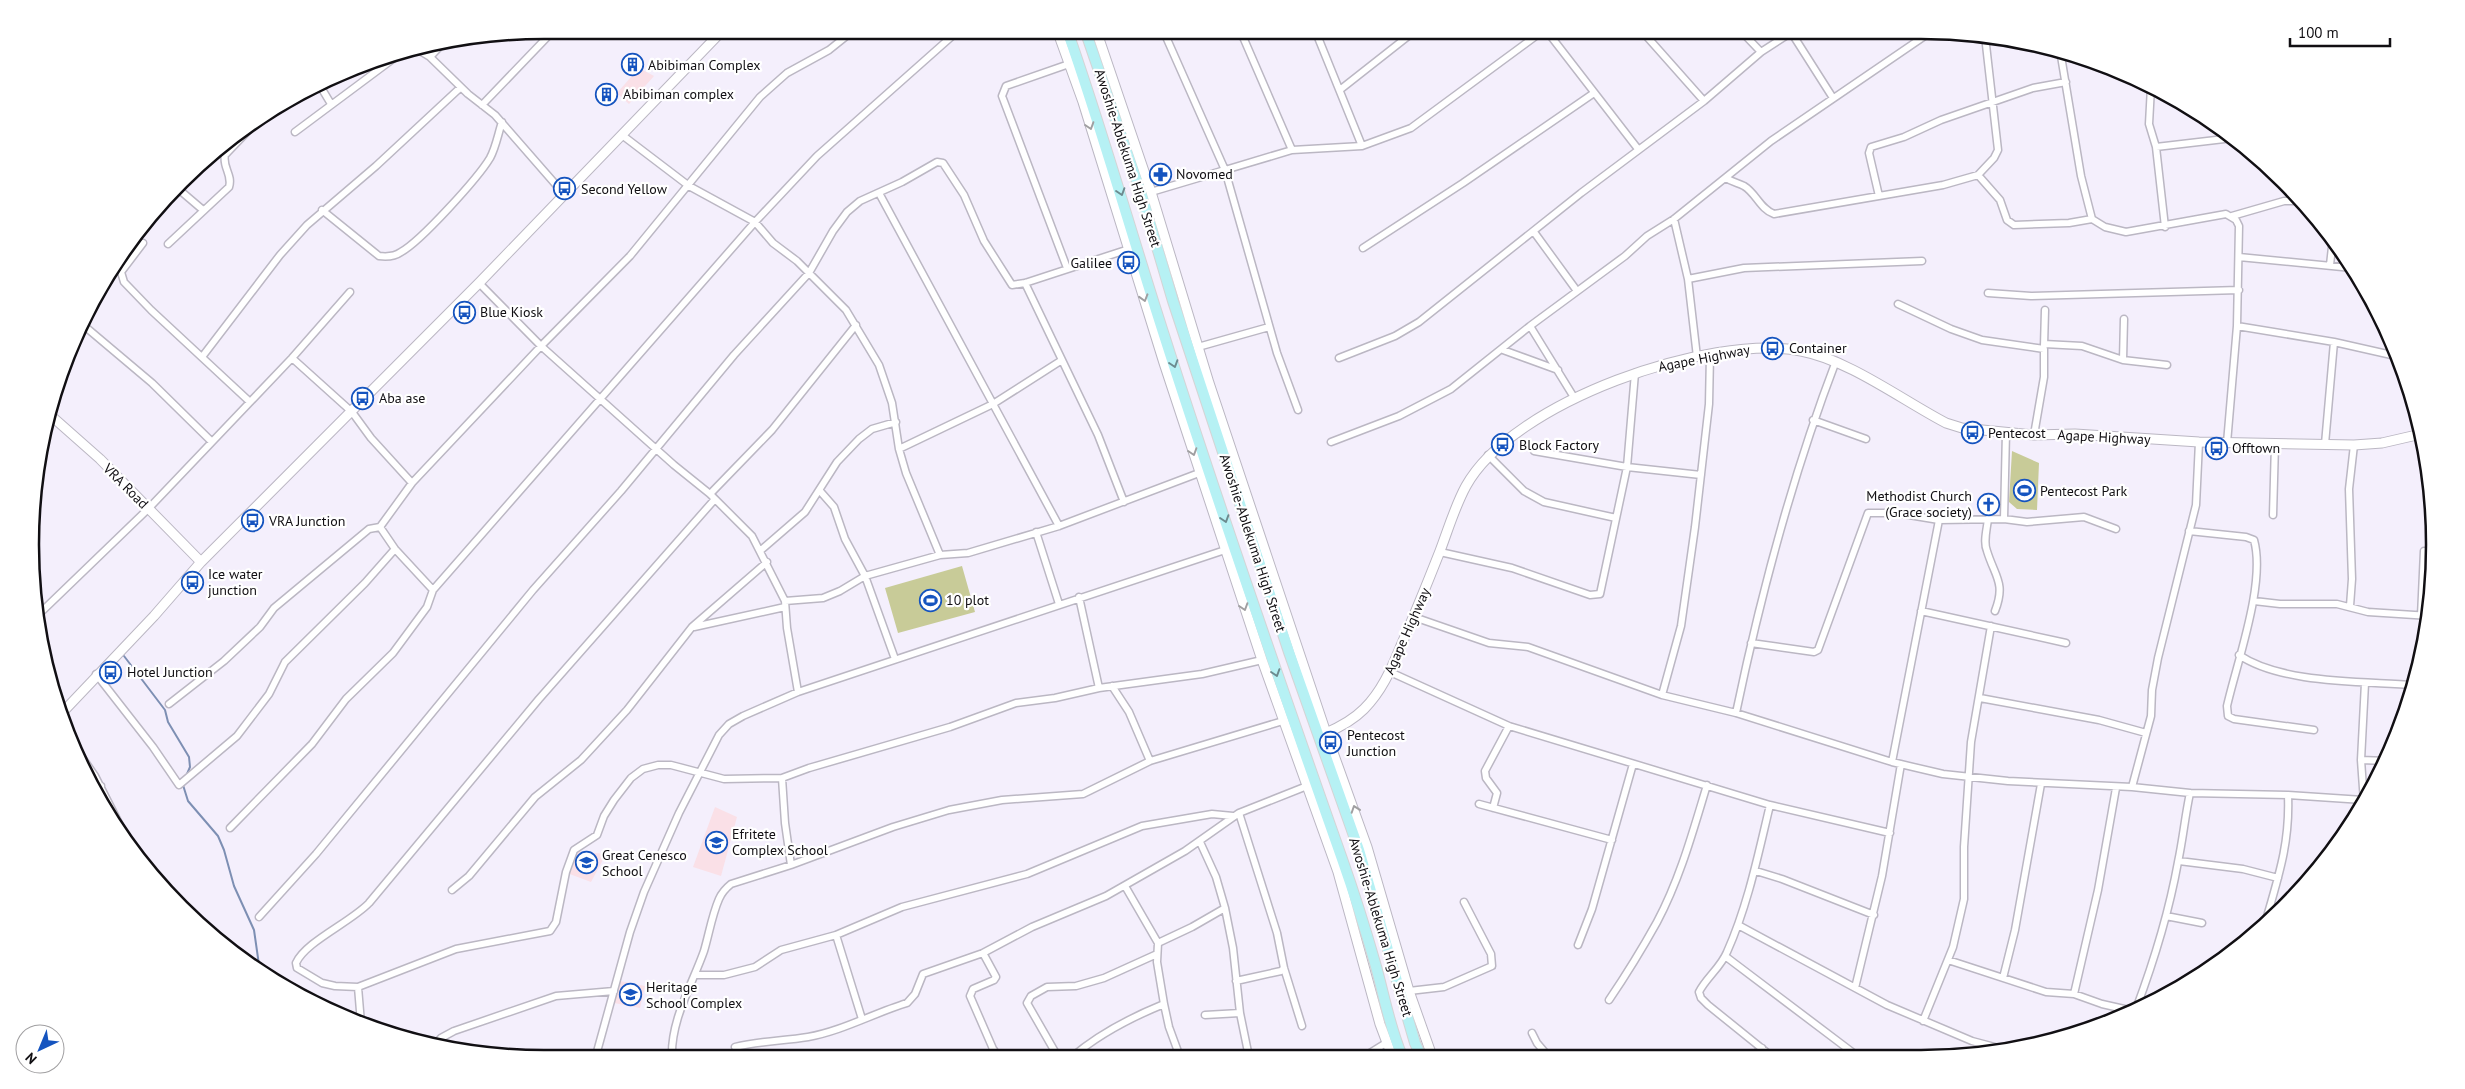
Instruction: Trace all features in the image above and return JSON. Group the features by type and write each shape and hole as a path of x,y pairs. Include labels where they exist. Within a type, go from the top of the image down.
{"main road":[{"name":"Awoshie-Ablekuma High Street","path":"1069,39 1087,101 1281,689 1345,866 1375,964 1385,1023 1399,1050"},
{"name":"Awoshie-Ablekuma High Street","path":"1088,39 1140,192 1173,301 1363,849 1418,1050"},
{"path":"1154,303 1161,300 1173,301"}],"street":[{"path":"482,105 545,39"},
{"path":"66,708 96,674 154,616 201,562 352,412 714,39"},
{"path":"380,527 412,483 541,346 630,256 760,97 787,74 829,50 843,39"},
{"path":"230,828 312,744 346,699 394,653 427,607 433,590 599,398 755,222 831,141 949,39"},
{"name":"Awoshie-Ablekuma High Street","path":"1060,39 1069,64 1087,101 1129,248 1225,550 1283,721 1338,872 1385,1023 1386,1043 1389,1050"},
{"name":"Awoshie-Ablekuma High Street","path":"1099,39 1151,192 1293,650 1326,733 1430,1050"},
{"path":"1167,39 1224,170 1269,327 1298,410"},
{"path":"1244,39 1292,150"},
{"path":"1319,39 1341,88 1362,146"},
{"path":"1341,88 1404,39"},
{"path":"1151,192 1292,150 1362,146 1411,128 1533,39"},
{"path":"1552,39 1638,149"},
{"path":"1649,39 1704,101"},
{"path":"1749,39 1761,52"},
{"path":"1339,358 1408,329 1444,304 1477,275 1638,149 1704,101 1761,52 1781,39"},
{"path":"1798,39 1833,98"},
{"path":"1331,442 1427,403 1458,384 1503,350 1530,326 1625,256 1647,236 1674,219 1771,141 1920,39"},
{"path":"1726,178 1747,188 1762,206 1774,214 1944,185 1978,175 1994,158 1998,150 1986,43"},
{"path":"430,57 436,50"},
{"path":"424,54 502,122 515,140 564,194"},
{"path":"2062,59 2081,176 2092,219"},
{"path":"1067,268 1002,96 1006,86 1069,64"},
{"path":"295,132 384,65"},
{"path":"1879,196 1869,153 1871,147 2033,88 2066,82"},
{"path":"202,357 280,255 322,210 376,166 461,87"},
{"path":"323,90 331,104"},
{"path":"1363,248 1594,93"},
{"path":"2151,95 2149,124 2156,147 2165,227"},
{"path":"322,210 379,256 389,257 399,254 424,234 484,167 494,150 502,122"},
{"path":"622,135 688,186 755,222 773,243 835,298 856,325 879,365 896,422 899,449 906,473 940,555"},
{"path":"2156,147 2223,139"},
{"path":"168,244 202,210 229,187 230,177 224,160 225,155 235,145"},
{"path":"259,917 316,854 495,634 734,356 809,273 847,212 860,201 937,162 943,163 964,195 984,241 1009,282 1016,286 1129,248"},
{"path":"1978,175 2000,200 2010,224 2017,226 2069,223 2092,219 2105,227 2117,231 2165,227 2226,214 2232,216 2284,201 2291,201"},
{"path":"182,192 202,210"},
{"path":"879,193 1059,526"},
{"path":"2227,443 2239,290 2239,226 2232,216"},
{"path":"1674,219 1688,279 1697,357"},
{"path":"1534,232 1577,291"},
{"path":"143,243 121,272 124,282 250,402"},
{"path":"2330,264 2332,251"},
{"path":"2239,257 2342,266"},
{"path":"1688,279 1744,268 1922,261"},
{"path":"478,283 541,346 743,525 761,550 785,604 798,692"},
{"path":"1025,283 1098,435 1124,502"},
{"path":"1988,293 2031,296 2239,290"},
{"path":"43,610 149,508 292,358 350,292"},
{"path":"1898,304 1951,329 1982,340 2092,348 2123,360 2167,365"},
{"path":"2034,435 2044,378 2045,310"},
{"path":"2123,360 2124,319"},
{"path":"856,325 768,436 712,496 369,903 349,921 298,957 296,963 302,972 335,986 358,987 456,949 550,931 556,922 566,872 574,850 597,835 604,816 631,778 643,769 658,765 682,766 724,779 782,778 817,765 950,727 1016,703 1064,696 1099,688 1202,674 1262,660"},
{"path":"1530,326 1575,399"},
{"path":"2237,326 2334,342 2389,354"},
{"path":"1198,347 1269,327"},
{"path":"87,329 152,383 211,441"},
{"path":"2324,444 2334,342"},
{"name":"Agape Highway","path":"1326,733 1337,728 1364,709 1390,672 1466,486 1488,455 1516,432 1575,399 1611,381 1635,373 1697,357 1743,349 1769,348 1800,351 1836,361 1946,423 1962,428 2034,435 2075,434 2199,442 2276,444 2354,445 2382,443 2414,436"},
{"path":"1503,350 1558,370"},
{"path":"1662,695 1681,626 1701,475 1709,395 1710,355"},
{"path":"292,358 352,412 412,483"},
{"path":"899,449 993,404 1062,360"},
{"path":"1736,713 1750,643 1786,507 1813,420 1836,361"},
{"path":"1440,552 1512,568 1596,596 1600,594 1627,467 1635,373"},
{"name":"VRA Road","path":"55,419 100,460 201,562"},
{"path":"1813,420 1866,439"},
{"path":"761,550 805,512 837,462 859,439 872,429 896,422"},
{"path":"2004,519 2006,432"},
{"path":"2132,787 2151,716 2152,690 2158,658 2196,504 2199,442"},
{"path":"2273,515 2276,444"},
{"path":"2350,606 2352,579 2349,489 2354,445"},
{"path":"1534,451 1627,467 1701,475"},
{"path":"1488,455 1533,497 1544,502 1616,518"},
{"path":"692,627 785,604 812,601 831,596 865,576 940,555 968,553 1059,526 1200,473"},
{"path":"820,491 834,507 845,539 865,576 895,659"},
{"path":"1750,643 1814,652 1818,650 1868,513 1897,514 1939,520 2004,519 2046,522 2084,517 2116,529"},
{"path":"1988,519 1986,550 1997,572 2001,589 1995,611"},
{"path":"1892,762 1939,520"},
{"path":"169,704 235,652 260,627 268,614 361,534 374,527 380,527"},
{"path":"380,527 395,549 433,590"},
{"path":"2189,531 2236,535 2254,540 2256,559 2254,601 2227,706 2228,716 2234,719 2314,730"},
{"path":"1036,532 1058,604"},
{"path":"96,674 179,785 233,740 268,694 285,662 364,583 395,549"},
{"path":"598,1050 630,932 644,892 699,772 719,735 729,724 762,707 798,692 1225,550"},
{"path":"2254,601 2280,604 2338,604 2368,612 2421,616 2424,551"},
{"path":"452,890 469,876 536,796 564,775 588,753 627,710 692,627 767,562"},
{"path":"1079,597 1099,688"},
{"path":"1921,611 2066,642"},
{"path":"1414,617 1489,643 1522,646 1662,695 1736,713 1892,762 1943,774 2041,784 2116,788 2132,787 2190,793 2288,795 2356,800"},
{"path":"1923,1021 1948,960 1964,898 1964,847 1972,742 1991,626"},
{"path":"2239,655 2252,663 2272,670 2365,683 2406,685"},
{"path":"1390,672 1509,726 1770,805 1890,832"},
{"path":"2363,788 2361,760 2365,683"},
{"path":"1112,686 1129,712 1150,761"},
{"path":"1980,698 2099,720 2146,733"},
{"path":"671,1050 678,1017 696,975 716,906 726,888 740,880 791,865 893,827 949,810 1002,800 1083,794 1150,761 1283,721"},
{"path":"1493,808 1498,793 1486,778 1485,771 1509,726"},
{"path":"2361,760 2377,761"},
{"path":"1578,945 1592,909 1633,764"},
{"path":"1855,988 1874,916 1901,764"},
{"path":"782,778 785,823 791,865"},
{"path":"2003,978 2015,930 2041,784"},
{"path":"1608,1000 1657,922 1687,852 1707,785"},
{"path":"735,1047 760,1042 808,1037 906,1003 915,994 923,974 983,953 1032,927 1125,886 1200,842 1236,814 1307,786"},
{"path":"2074,994 2098,890 2116,788"},
{"path":"2138,1001 2162,937 2190,793"},
{"path":"2269,911 2290,825 2288,795"},
{"path":"1479,804 1612,840"},
{"path":"1764,1050 1718,1013 1700,995 1701,989 1725,956 1738,925 1756,871 1770,805"},
{"path":"696,975 732,974 755,967 781,950 836,935 902,907 1027,874 1142,826 1212,814 1236,814"},
{"path":"1236,814 1277,933 1284,968 1302,1026"},
{"path":"1200,842 1216,877 1225,908 1233,948 1240,1013 1248,1050"},
{"path":"2178,861 2243,869 2278,878"},
{"path":"1756,871 1782,878 1874,916"},
{"path":"1125,886 1158,943 1157,954 1164,1004 1169,1027 1177,1050"},
{"path":"1409,991 1444,987 1492,966 1491,954 1464,902"},
{"path":"1158,943 1192,927 1225,908"},
{"path":"2166,916 2202,923"},
{"path":"1738,925 1855,988 1923,1021 1989,1046"},
{"path":"836,935 862,1019"},
{"path":"983,953 996,977 994,980 973,989 970,996 994,1050"},
{"path":"1054,1050 1027,1003 1031,996 1047,987 1070,986 1104,978 1157,954"},
{"path":"1725,956 1849,1050"},
{"path":"1948,960 2046,992 2074,994 2102,1004 2123,1008"},
{"path":"1236,981 1281,971 1284,968"},
{"path":"358,987 360,1015"},
{"path":"440,1039 454,1031 556,996 614,991"},
{"path":"1081,1050 1098,1037 1164,1004"},
{"path":"1205,1015 1240,1013"},
{"path":"1532,1033 1537,1044 1542,1050"},
{"path":"1375,1050 1386,1043"}],"shaded area":[{"path":"639,68 654,76 629,104 617,93"},
{"name":"Efritete Complex School","path":"715,807 737,817 721,876 693,867"},
{"name":"Great Cenesco School","path":"575,851 606,854 591,882 567,873"},
{"name":"Heritage School Complex","path":"620,981 645,986 640,1008 614,1003"}],"green space":[{"name":"Pentecost Park","path":"2012,451 2039,463 2037,510 2017,509 2009,502"},
{"name":"10 plot","path":"962,566 975,612 898,633 885,588"}],"waterway":[{"path":"124,656 165,710 168,722 189,757 190,767 187,774"},
{"path":"183,785 188,801 218,836 224,850 234,886 254,930 258,961"}],"place":[{"name":"Abibiman Complex","path":"632,65"},
{"name":"Abibiman complex","path":"607,94"},
{"name":"Novomed","path":"1160,174"},
{"name":"Second Yellow","path":"565,189"},
{"name":"Galilee","path":"1128,263"},
{"name":"Blue Kiosk","path":"464,312"},
{"name":"Container","path":"1773,348"},
{"name":"Aba ase","path":"363,398"},
{"name":"Pentecost","path":"1972,433"},
{"name":"Block Factory","path":"1503,445"},
{"name":"Offtown","path":"2216,448"},
{"name":"Pentecost Park","path":"2024,491"},
{"name":"Methodist Church (Grace society)","path":"1988,504"},
{"name":"VRA Junction","path":"253,521"},
{"name":"Ice water junction","path":"192,582"},
{"name":"10 plot","path":"930,600"},
{"name":"Hotel Junction","path":"111,672"},
{"name":"Pentecost Junction","path":"1331,743"},
{"name":"Efritete Complex School","path":"716,842"},
{"name":"Great Cenesco School","path":"586,863"},
{"name":"Heritage School Complex","path":"630,995"}]}
